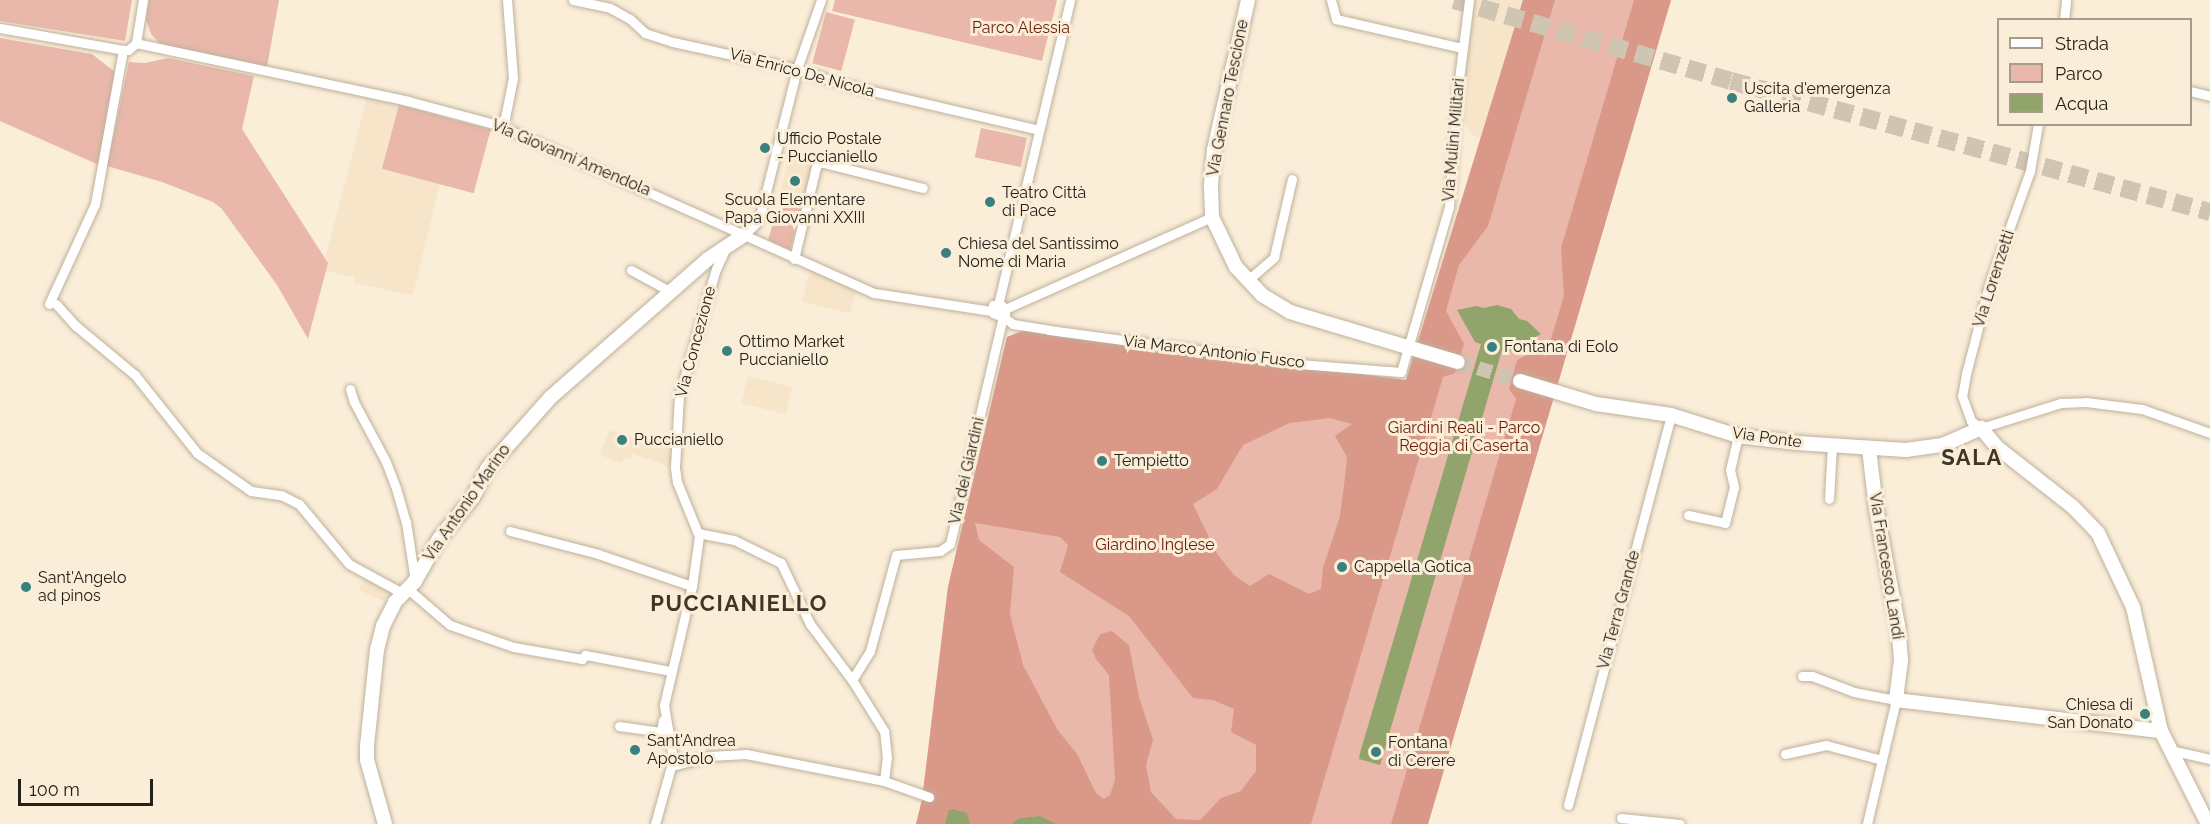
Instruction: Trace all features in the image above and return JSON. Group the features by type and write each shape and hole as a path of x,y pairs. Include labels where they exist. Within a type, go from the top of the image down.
{"street":[{"path":"0,28 128,50 136,43 143,0"},
{"path":"498,125 506,118 513,78 507,0"},
{"name":"Via Enrico De Nicola","path":"573,0 610,8 630,19 645,33 673,42 797,69 842,84 1039,130"},
{"path":"744,235 756,223 761,212 797,69 821,0"},
{"path":"999,310 1070,0"},
{"name":"Via Gennaro Tescione","path":"1248,0 1214,150 1212,217 1236,267 1262,295 1290,312 1458,362"},
{"path":"1331,0 1336,18 1463,48"},
{"name":"Via Mulini Militari","path":"1408,346 1449,207 1469,0"},
{"path":"2064,18 2066,0"},
{"name":"Via Giovanni Amendola","path":"136,43 408,101 498,125 874,293 999,310"},
{"path":"123,50 95,204 52,304 135,375 197,453 251,491 281,495 299,504 349,564 408,588 450,625 514,646 582,659 585,655 670,671"},
{"path":"2192,92 2210,96"},
{"name":"Via Lorenzetti","path":"1981,428 1971,421 1962,396 1989,285 2030,171 2038,126"},
{"path":"794,259 816,166 820,162 923,188"},
{"path":"1248,280 1274,257 1292,179"},
{"path":"999,310 1212,217"},
{"name":"Via Antonio Marino","path":"385,824 367,760 377,650 382,626 439,539 473,497 487,469 502,450 558,391 671,292 744,235"},
{"name":"Via Concezione","path":"655,824 672,766 671,747 664,715 670,671 692,586 698,533 677,482 675,466 677,420 680,396 693,344 716,269 727,246"},
{"path":"631,270 671,292"},
{"name":"Via Marco Antonio Fusco","path":"999,310 1014,324 1299,364 1401,372 1408,346"},
{"name":"Via dei Giardini","path":"852,680 870,651 896,555 940,551 950,544 999,310"},
{"name":"Via Ponte","path":"1520,381 1596,404 1671,415 1738,436 1832,446 1906,450 1942,444 1981,428"},
{"path":"350,389 354,402 386,462 404,512 408,588"},
{"path":"2208,824 2161,731 2133,607 2114,562 2098,533 2073,507 1998,448 1981,428 2061,403 2086,402 2142,409 2210,433"},
{"name":"Via Terra Grande","path":"1568,805 1671,415"},
{"path":"1688,515 1725,523 1734,487 1730,471 1738,436"},
{"path":"1829,499 1832,446"},
{"name":"Via Francesco Landi","path":"1867,824 1896,700 1901,660 1898,625 1876,508 1869,449"},
{"path":"510,531 598,554 692,586"},
{"path":"698,533 734,540 781,564 810,624 852,680 884,731 887,758 884,781"},
{"path":"1802,676 1812,676 1854,692 1896,700 2161,731"},
{"path":"619,726 661,732 664,715"},
{"path":"1785,754 1826,745 1882,760"},
{"path":"2170,750 2210,759"},
{"path":"672,766 709,756 746,754 884,781 929,797"},
{"path":"1622,818 1680,824"}],"shaded area":[{"path":"1475,0 1523,0 1482,138 1473,136 1460,119"},
{"path":"367,98 399,105 384,168 440,184 413,295 354,283 355,277 326,271 328,263 325,259"},
{"name":"Scuola Elementare Papa Giovanni XXIII","path":"790,149 814,154 795,245 771,240"},
{"path":"811,266 857,287 850,313 802,302"},
{"path":"748,376 793,387 786,414 741,403"},
{"name":"Puccianiello","path":"609,430 670,450 669,455 672,456 668,466 632,454 630,459 625,458 622,463 600,455"},
{"path":"365,579 389,592 385,601 358,590"}],"green space":[{"path":"0,0 132,0 125,41 0,21"},
{"path":"149,0 279,0 267,67 161,45 151,34 146,20"},
{"name":"Parco Alessia","path":"835,0 1057,0 1042,61 832,11"},
{"name":"Giardini Reali - Parco Reggia di Caserta","path":"1523,0 1671,0 1428,824 916,824 922,800 948,587 1007,337 1025,330 1406,380 1457,222"},
{"name":"Giardino Inglese","path":"1523,0 1555,0 1488,226 1459,265 1446,311 1464,344 1455,373 1443,377 1311,824 1057,824 1040,816 1019,818 1011,824 970,824 948,811 945,824 916,824 922,800 948,587 1007,337 1025,330 1406,380","holes":["1330,418 1352,424 1335,436 1347,457 1340,516 1323,568 1321,589 1309,594 1269,574 1250,586 1234,575 1217,554 1193,504 1217,489 1243,445 1290,423","975,523 1060,537 1068,545 1060,572 1129,616 1193,698 1213,700 1234,709 1231,732 1256,745 1256,771 1241,791 1221,798 1200,820 1176,819 1151,792 1146,765 1153,740 1139,697 1129,645 1112,631 1100,634 1092,650 1109,675 1115,780 1110,795 1104,799 1096,793 1077,754 1057,729 1023,665 1010,614 1014,567 979,540"]},
{"path":"1634,0 1671,0 1428,824 1391,824 1516,399 1509,389 1517,360 1550,342 1564,296 1561,248"},
{"path":"826,12 855,20 841,71 812,63"},
{"path":"0,38 92,54 115,72 99,165 0,121"},
{"path":"168,58 254,76 242,129 328,263 308,339 277,285 222,209 213,202 162,182 107,166 129,62 145,63"},
{"path":"399,105 491,130 474,193 382,169"},
{"path":"981,128 1027,138 1021,167 975,157"},
{"path":"779,203 800,209 790,250 768,240"}],"water":[{"path":"1497,305 1511,309 1519,319 1527,321 1541,334 1509,352 1502,350 1380,765 1359,759 1360,753 1481,344 1475,342 1457,310"},
{"path":"952,809 967,813 970,824 945,824 948,811"},
{"path":"1040,816 1057,824 1011,824 1019,818"}],"tunnel":[{"path":"1454,0 1731,81 2210,212"},
{"path":"1458,362 1520,381"}],"place":[{"name":"Uscita d'emergenza Galleria","path":"1732,98"},
{"name":"Ufficio Postale - Puccianiello","path":"765,148"},
{"name":"Scuola Elementare Papa Giovanni XXIII","path":"795,181"},
{"name":"Teatro Città di Pace","path":"990,202"},
{"name":"Chiesa del Santissimo Nome di Maria","path":"946,253"},
{"name":"Fontana di Eolo","path":"1492,347"},
{"name":"Ottimo Market Puccianiello","path":"727,351"},
{"name":"Puccianiello","path":"622,440"},
{"name":"Tempietto","path":"1102,461"},
{"name":"Cappella Gotica","path":"1342,567"},
{"name":"Sant'Angelo ad pinos","path":"26,587"},
{"name":"Chiesa di San Donato","path":"2145,714"},
{"name":"Sant'Andrea Apostolo","path":"635,750"},
{"name":"Fontana di Cerere","path":"1376,752"}],"district":[{"name":"SALA","path":"1972,458"},
{"name":"PUCCIANIELLO","path":"739,604"}]}
